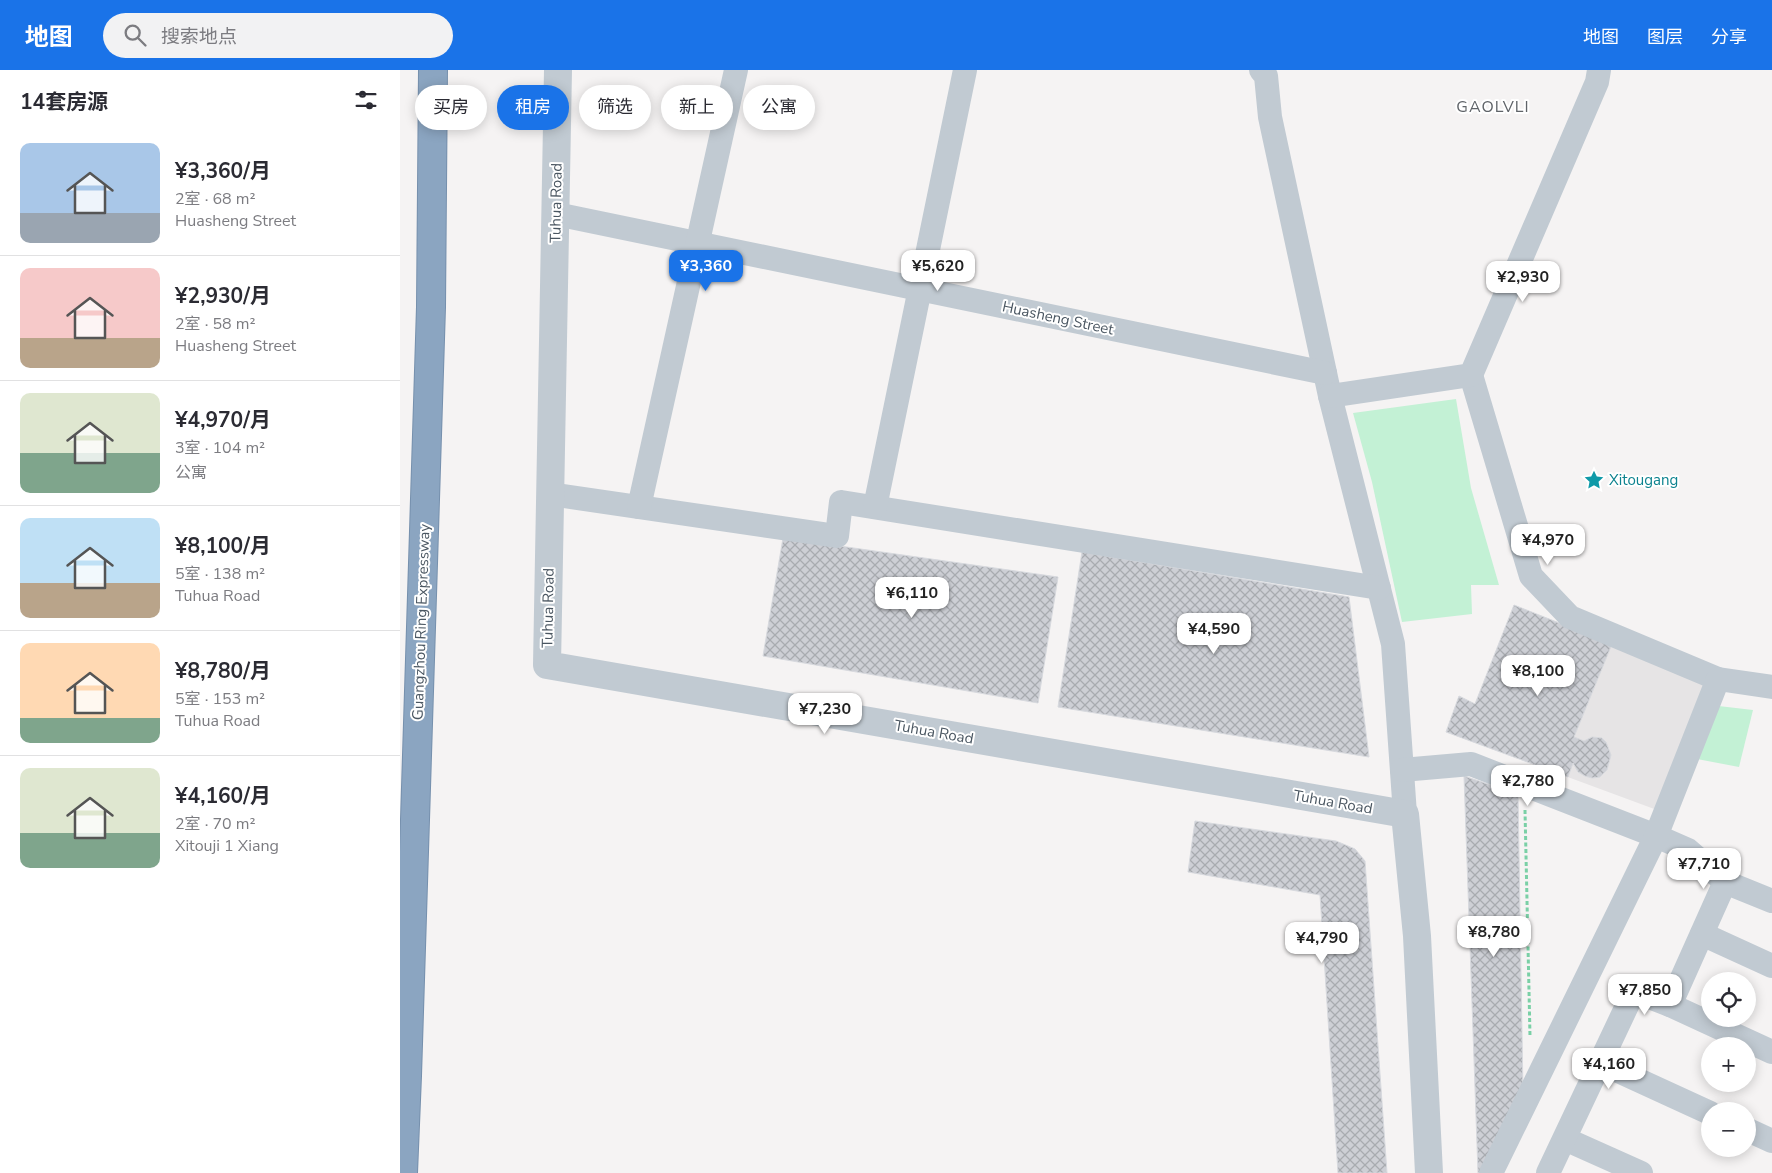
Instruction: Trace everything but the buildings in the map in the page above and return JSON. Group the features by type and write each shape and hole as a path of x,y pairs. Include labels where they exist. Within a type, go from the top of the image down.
{"highway":[{"name":"Guangzhou Ring Expressway","path":"402,1173 430,317 433,70"}],"street":[{"name":"Tuhua Road","path":"558,70 546,665 1405,814"},
{"path":"639,507 736,70"},
{"path":"875,507 965,70"},
{"path":"1261,70 1266,76 1270,117 1330,396 1393,644 1405,814 1418,945 1429,1173"},
{"path":"1599,70 1597,82 1471,375 1531,576 1570,617 1718,679 1772,687"},
{"name":"Huasheng Street","path":"556,214 1325,373"},
{"path":"1330,396 1471,375"},
{"path":"550,494 838,536 841,502 1379,588"},
{"path":"1491,1173 1656,836 1718,679"},
{"path":"1402,770 1471,764 1688,850 1725,882 1772,901"},
{"path":"1670,1005 1725,882"},
{"path":"1702,934 1772,966"},
{"path":"1548,1173 1634,991 1670,1005 1772,1052"},
{"path":"1601,1064 1701,1109"},
{"path":"1756,1134 1772,1141"},
{"path":"1565,1139 1641,1173"}],"path":[{"path":"1524,784 1530,1041"}],"shaded area":[{"path":"1514,605 1709,682 1657,810 1446,732 1459,696 1475,704"}],"green space":[{"path":"1456,399 1471,488 1499,585 1471,585 1472,614 1402,622 1372,482 1353,413"},
{"path":"1710,705 1753,710 1739,767 1697,759"}],"place":[{"name":"Xitougang","path":"1594,480"}],"district":[{"name":"GAOLVLI","path":"1493,107"}]}
